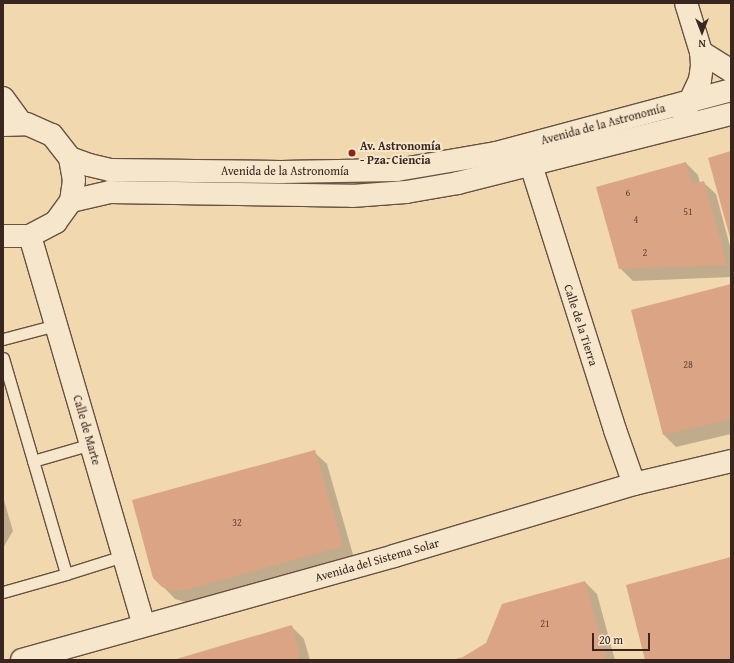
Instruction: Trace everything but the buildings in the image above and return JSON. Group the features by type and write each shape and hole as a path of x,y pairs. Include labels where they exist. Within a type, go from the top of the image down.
{"street":[{"path":"673,129 684,115 691,100 700,80 702,65 701,52 689,17 686,3"},
{"path":"701,52 731,71"},
{"name":"Avenida de la Astronomía","path":"70,158 88,165 110,170 352,172 397,170 496,153 731,90"},
{"path":"3,98 12,124 28,124 52,135 70,158 74,180 71,201 56,222 30,236 3,236"},
{"name":"Avenida de la Astronomía","path":"71,201 110,192 352,196 406,192 458,183 731,114"},
{"path":"496,153 511,154 523,157 531,165 535,155 542,148 574,132"},
{"name":"Calle de la Tierra","path":"531,165 612,423 634,484"},
{"name":"Calle de Marte","path":"30,236 144,625"},
{"name":"Avenida del Sistema Solar","path":"22,660 394,556 634,484 731,461"}],"lane":[{"path":"3,339 56,325"},
{"path":"3,358 66,574"},
{"path":"33,461 91,444"},
{"path":"3,592 124,556"}],"place":[{"name":"Av. Astronomía - Pza. Ciencia","path":"352,153"}]}
